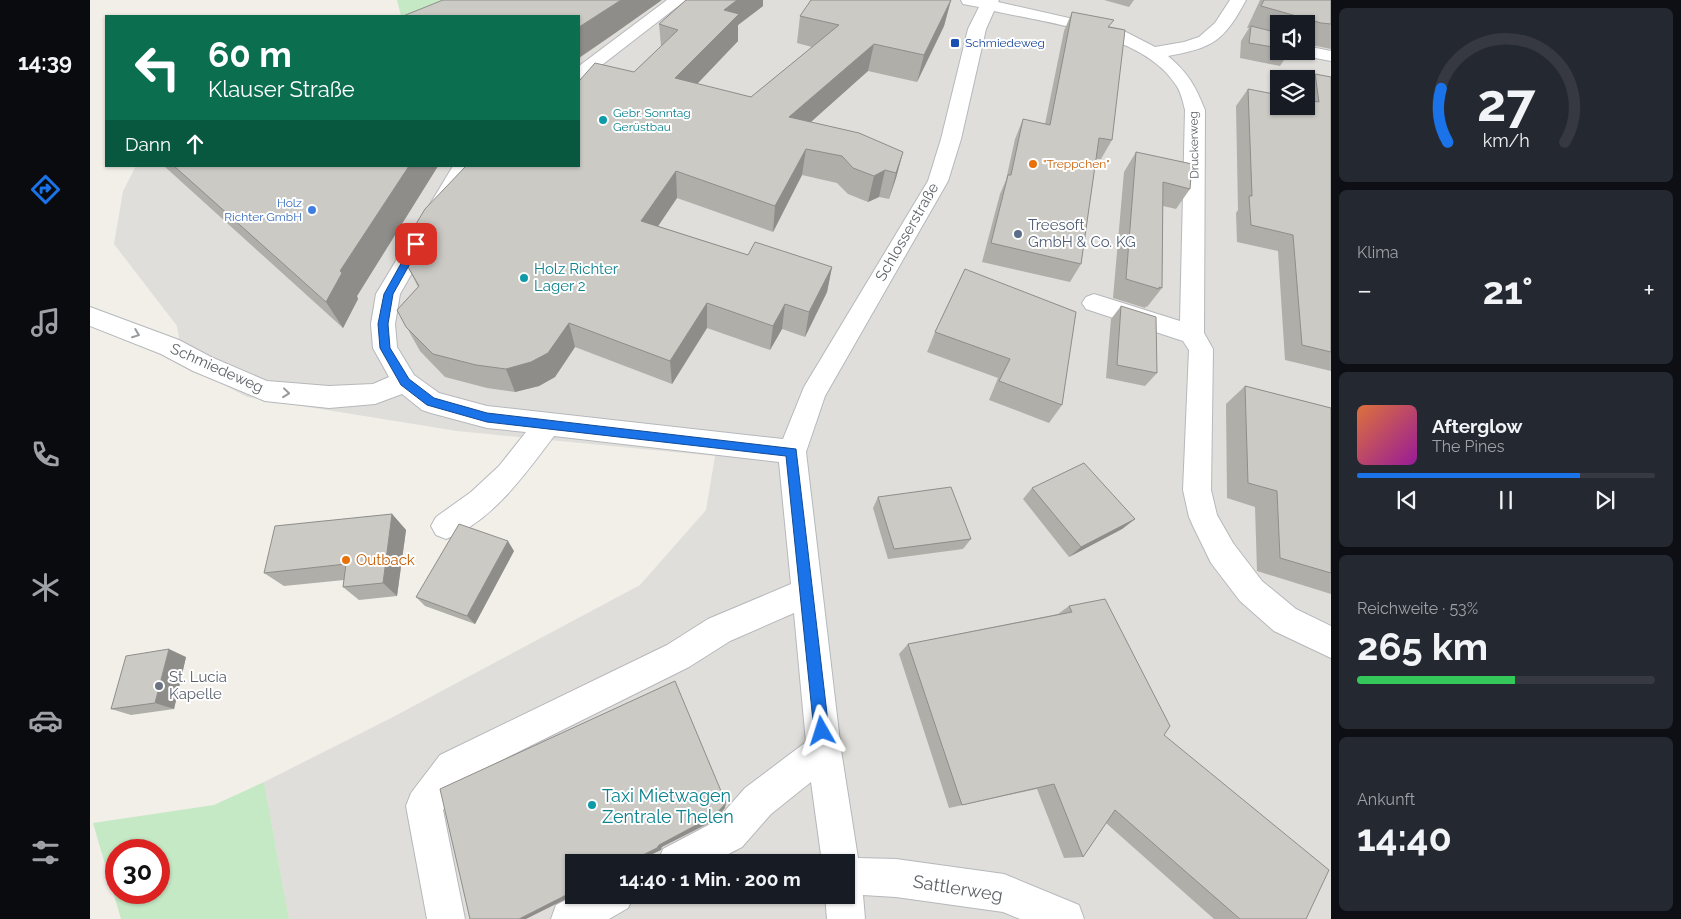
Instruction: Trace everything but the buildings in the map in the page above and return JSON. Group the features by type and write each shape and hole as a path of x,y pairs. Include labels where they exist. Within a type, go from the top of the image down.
{"street":[{"path":"580,73 678,0"},
{"path":"1153,53 1198,44 1211,38 1226,24 1238,0"},
{"name":"Druckerweg","path":"982,1 1116,34 1153,53 1174,70 1186,85 1195,110 1192,334"},
{"name":"Schlosserstraße","path":"792,452 813,394 938,181 951,139 982,1"},
{"path":"1221,28 1240,34"},
{"path":"1315,53 1331,56"},
{"path":"462,167 388,294 383,324 385,348 405,382 431,402 487,417 792,452 824,750 839,854"},
{"path":"1094,303 1192,334 1201,349 1197,490 1203,517 1222,552 1251,590 1285,620 1331,642"},
{"name":"Schmiedeweg","path":"90,316 170,347 202,364 264,391 328,397 366,395 375,394 405,382"},
{"path":"446,526 482,501 509,475 548,424"},
{"path":"446,919 424,806 452,767 678,656 719,630 806,593"},
{"path":"691,854 730,834 758,801 824,750"},
{"name":"Sattlerweg","path":"855,876 896,878 1004,893 1065,919"},
{"path":"570,919 598,904"},
{"path":"845,904 846,919"}],"shaded area":[{"path":"493,0 1331,0 1331,919 289,919 264,782 393,717 640,585 706,510 715,456 457,431 247,397 183,363 177,326 114,244 123,191 135,167 580,167 580,15"}],"green space":[{"path":"397,0 467,0 438,15 401,15"},
{"path":"264,782 289,919 121,919 117,904 170,904 170,839 105,839 105,864 93,823 214,805"}],"place":[{"name":"Schmiedeweg","path":"955,43"},
{"name":"Gebr. Sonntag Gerüstbau","path":"603,120"},
{"name":"\"Treppchen\"","path":"1033,164"},
{"name":"Holz Richter GmbH","path":"312,210"},
{"name":"Treesoft GmbH & Co. KG","path":"1018,234"},
{"name":"Holz Richter Lager 2","path":"524,278"},
{"name":"Outback","path":"346,560"},
{"name":"St. Lucia Kapelle","path":"159,686"},
{"name":"Taxi Mietwagen Zentrale Thelen","path":"592,805"}],"route":[{"path":"416,244 388,294 383,324 385,348 405,382 431,402 487,417 792,452 822,731"}]}
